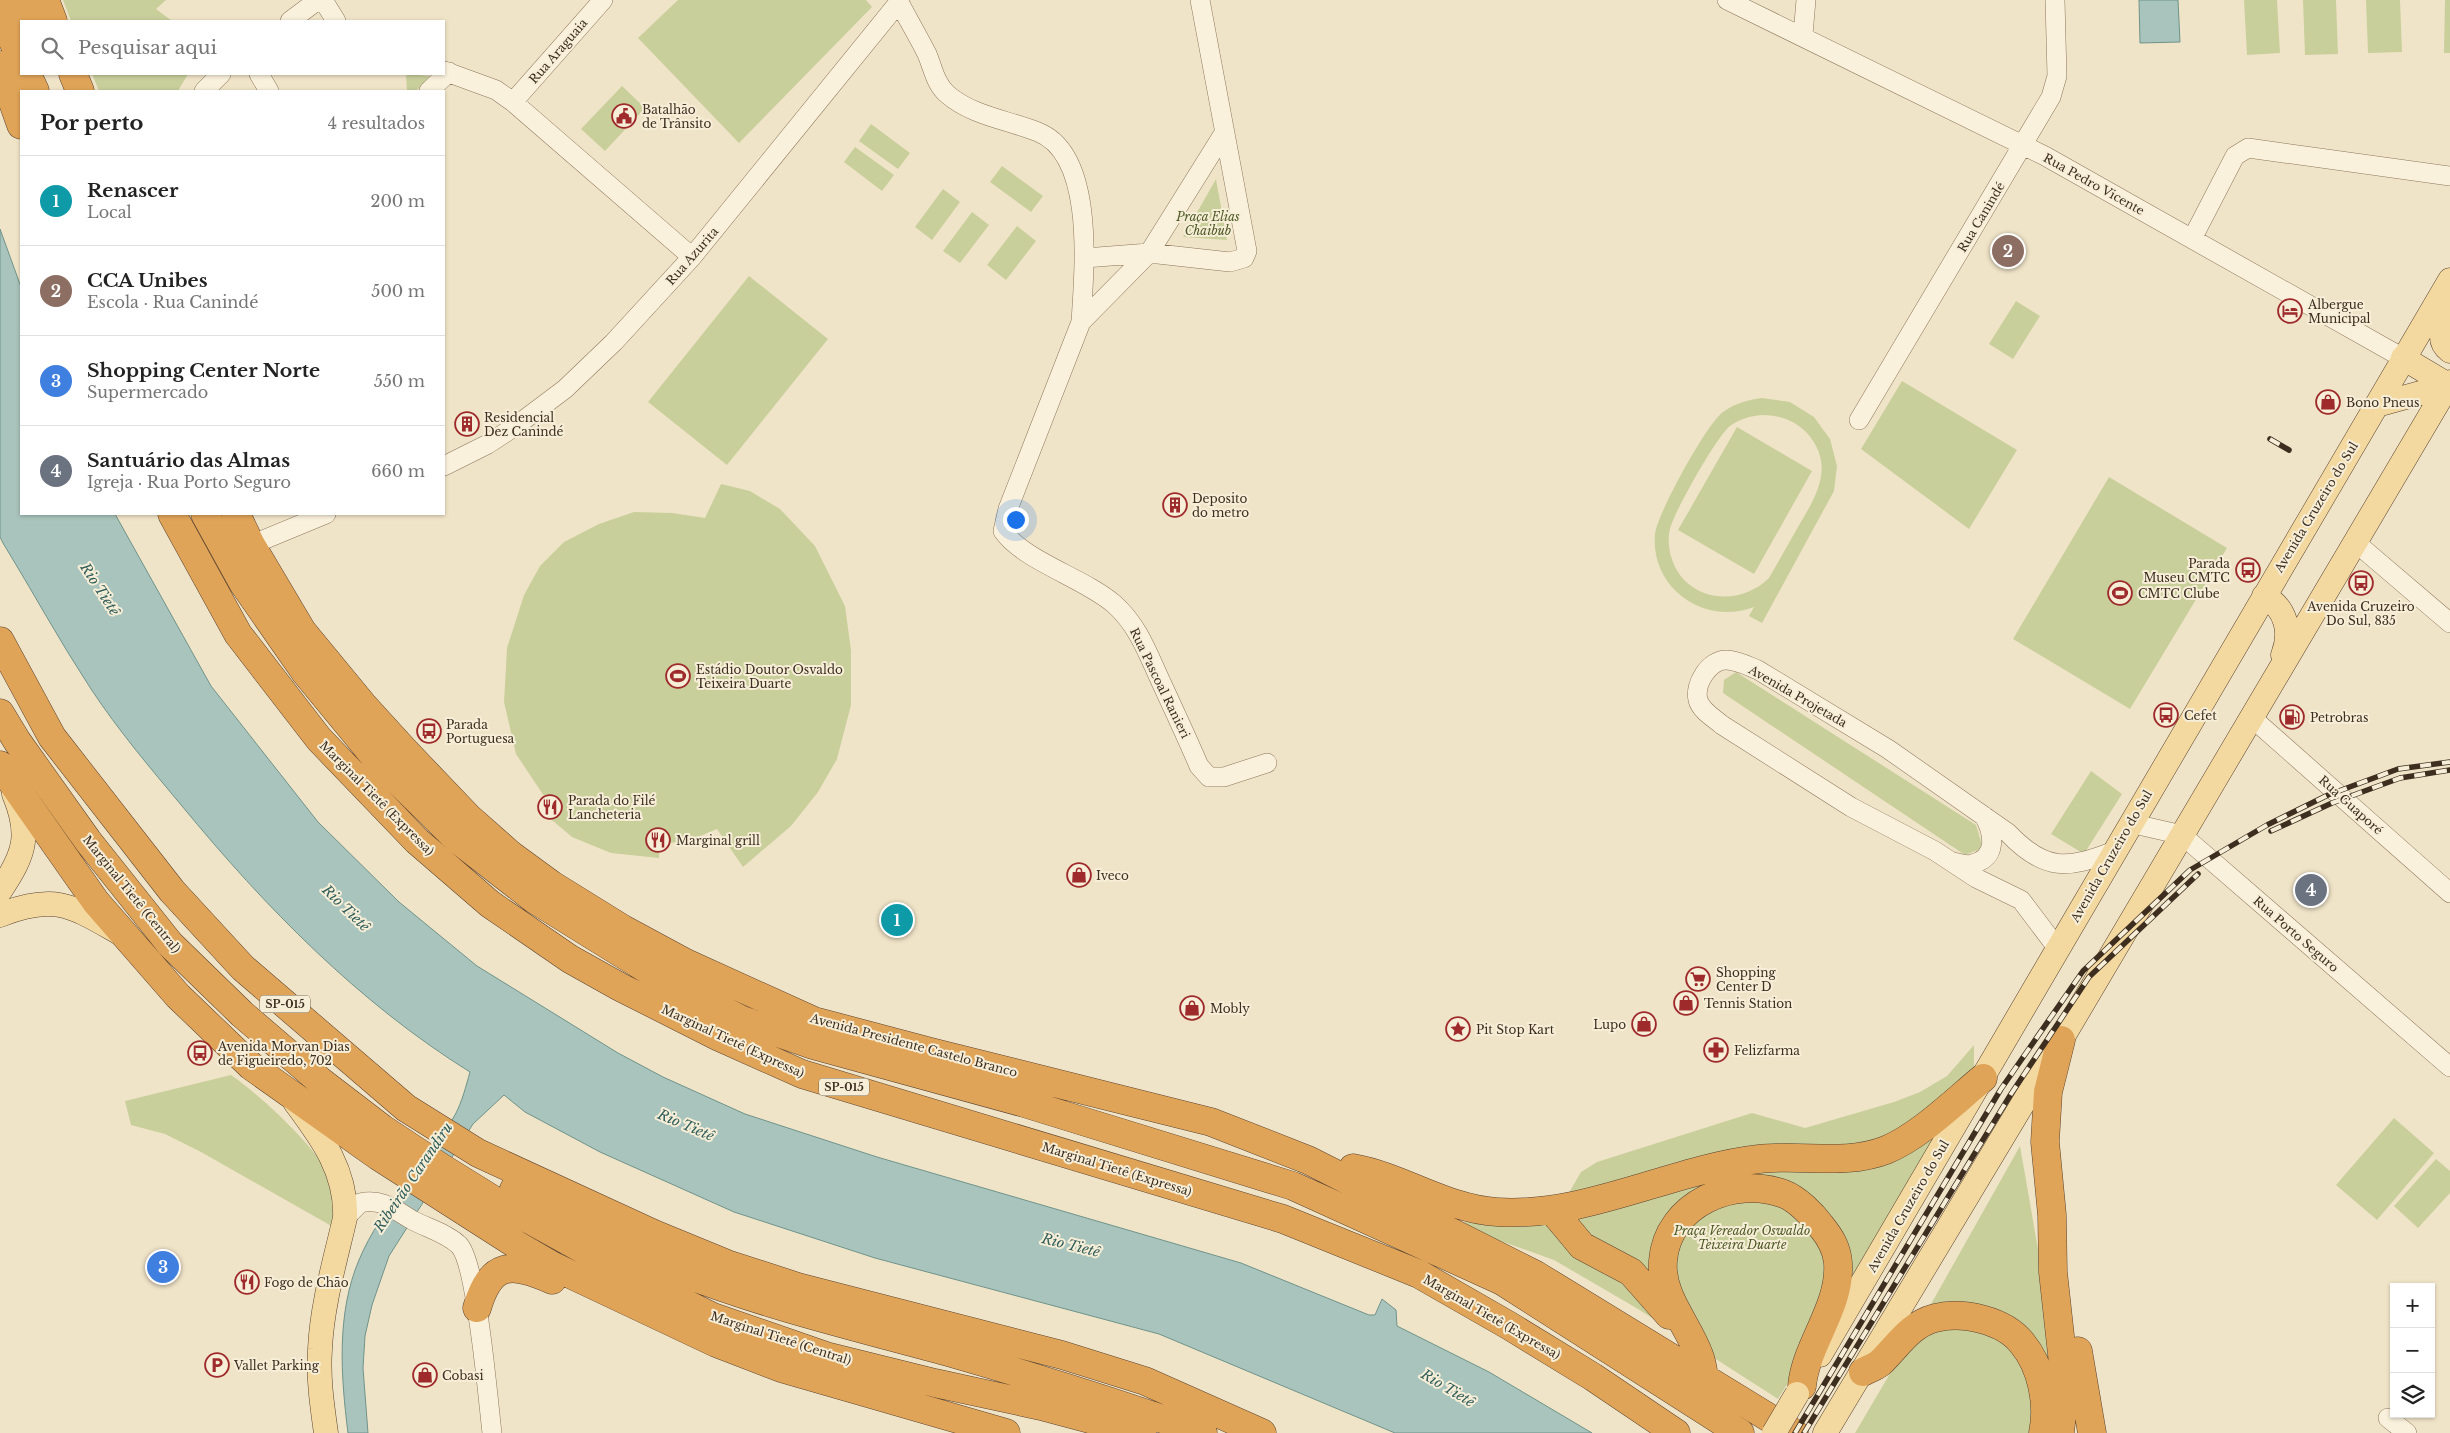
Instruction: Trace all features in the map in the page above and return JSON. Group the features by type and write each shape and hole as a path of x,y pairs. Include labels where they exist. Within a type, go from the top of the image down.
{"highway":[{"path":"18,0 27,20"},
{"path":"45,0 53,20"},
{"path":"0,12 20,58"},
{"path":"0,65 20,122"},
{"path":"27,75 35,90"},
{"path":"48,75 55,90"},
{"path":"73,75 80,90"},
{"name":"Marginal Tietê (Expressa)","path":"173,515 238,634 319,739 424,847 490,904 570,958 620,987 719,1038 802,1074 1283,1218 1419,1274 1508,1325 1676,1433"},
{"path":"206,515 243,583 299,664 379,762 457,838 534,899 671,984 742,1020 813,1045 1024,1103 1293,1186 1502,1281 1740,1433"},
{"name":"Avenida Presidente Castelo Branco","path":"236,515 251,545 302,631 363,705 468,817 511,855 552,885 623,929 686,963 814,1020 931,1052 1211,1122 1308,1160"},
{"name":"SP-015","path":"0,642 52,737 172,891 243,968 406,1108 484,1156 654,1234 727,1264 798,1287 1062,1356 1145,1381 1262,1433"},
{"name":"Marginal Tietê (Central)","path":"0,713 17,742 88,841 170,944 242,1014 319,1080 383,1129 422,1155 492,1199 646,1284 713,1317 826,1356 935,1383 1041,1406 1142,1433"},
{"path":"2,768 96,902 178,996 251,1066 357,1142 462,1211 556,1267 716,1343 781,1368 1006,1433"},
{"path":"2060,1433 2065,1381 2052,1272 2052,1215 2045,1142 2048,1092 2061,1040"},
{"path":"931,1052 951,1067 1254,1157 1293,1186"},
{"path":"1308,1160 1358,1168 1462,1206 1496,1212 1552,1210 1712,1167 1759,1159 1832,1160 1872,1154 1903,1141 1983,1078"},
{"path":"484,1156 514,1189 614,1242 682,1272 736,1292 1002,1369 1141,1411 1203,1433"},
{"path":"1308,1160 1536,1275 1794,1433"},
{"path":"1704,1377 1699,1355 1664,1284 1662,1260 1670,1233 1684,1214 1699,1202 1718,1194 1752,1188 1784,1194 1813,1215 1832,1240 1838,1263 1836,1289 1824,1325 1803,1371 1799,1390"},
{"path":"1552,1210 1582,1246 1631,1272 1676,1325 1688,1332"},
{"path":"2052,1215 2092,1433"},
{"path":"477,1308 482,1290 490,1278 500,1270 515,1267 530,1270 674,1334 716,1343"},
{"path":"646,1284 673,1282 731,1307 818,1336 974,1374 1002,1369"},
{"path":"1863,1372 1879,1364 1899,1340 1918,1324 1935,1318 1974,1317 2000,1326 2022,1342 2036,1369 2044,1395 2045,1422 2043,1433"},
{"path":"894,1400 916,1391 1078,1433"}],"main road":[{"name":"Avenida Cruzeiro do Sul","path":"1774,1433 2450,280"},
{"path":"2450,315 2442,331 2441,338 2443,344 2450,351"},
{"name":"Rua Pedro Vicente","path":"2403,358 2450,384"},
{"path":"2377,405 2450,384"},
{"path":"1831,1424 2450,384"},
{"path":"2264,596 2280,609 2286,624 2287,640 2281,667"},
{"path":"0,891 22,849 25,834 23,818 2,768"},
{"path":"0,915 23,906 43,902 61,905 80,912 126,936"},
{"path":"291,1096 325,1143 339,1171 346,1204 345,1218 322,1318 319,1381 326,1433"}],"street":[{"path":"291,20 318,0"},
{"path":"324,0 335,20"},
{"name":"Rua Araguaia","path":"513,102 603,0"},
{"path":"1085,258 1149,253 1230,262 1244,258 1247,251 1247,242 1224,133 1200,0"},
{"name":"Rua Pedro Vicente","path":"1727,0 2024,145 2403,358"},
{"path":"1803,36 1806,0"},
{"name":"Rua Canindé","path":"1859,420 2024,145 2056,86 2055,0"},
{"path":"899,1 928,56 935,78 946,93 968,108 1040,133 1052,139 1062,150 1079,193 1085,258 1081,322"},
{"name":"Rua Azurita","path":"445,466 488,444 565,389 614,342 692,258 899,1"},
{"path":"446,71 496,90 513,102 692,258"},
{"path":"205,90 220,75"},
{"path":"260,75 269,90"},
{"path":"430,90 443,75"},
{"path":"1081,322 1149,253 1224,133"},
{"path":"2192,239 2236,156 2248,148 2450,176"},
{"name":"Rua Pascoal Ranieri","path":"1081,322 1008,509 1003,531 1019,547 1114,603 1127,617 1141,636 1199,766 1209,777 1224,777 1266,763"},
{"path":"251,545 324,515"},
{"path":"2355,542 2450,623"},
{"name":"Avenida Projetada","path":"2058,949 2020,900 1976,878 1952,861 1851,807 1722,725 1706,712 1698,700 1700,682 1714,662 1726,660 1739,662 1758,670 1888,749 1984,816 2022,847 2059,865 2076,864 2114,851"},
{"name":"Rua Guaporé","path":"2252,717 2450,893"},
{"path":"1952,861 1972,865 1986,857 1992,849 1992,837 1984,816"},
{"name":"Rua Porto Seguro","path":"2130,823 2182,835 2450,1067"},
{"path":"345,1218 360,1203 380,1201 418,1223 449,1237 460,1246 469,1267 477,1308 492,1433"},
{"path":"2388,1418 2408,1433"}],"green space":[{"path":"63,0 166,0 156,9 171,20 71,20"},
{"path":"678,0 866,0 872,7 739,143 638,38"},
{"path":"2244,0 2277,0 2280,53 2247,55"},
{"path":"2303,0 2336,0 2338,54 2305,55"},
{"path":"2366,0 2400,0 2402,52 2368,53"},
{"path":"2445,0 2450,0 2450,53 2444,53"},
{"path":"92,75 187,75 179,90 99,90"},
{"path":"406,75 430,76 417,90 407,90"},
{"path":"622,86 645,108 605,151 581,129"},
{"path":"871,124 910,153 898,169 859,141"},
{"path":"855,147 894,175 882,191 844,162"},
{"path":"1002,166 1043,196 1031,212 990,182"},
{"name":"Praça Elias Chaibub","path":"1216,179 1227,240 1183,237"},
{"path":"943,189 960,202 932,240 915,227"},
{"path":"972,212 989,225 960,263 943,251"},
{"path":"1017,226 1036,241 1006,280 987,265"},
{"path":"749,276 828,339 727,465 648,402"},
{"path":"2016,301 2040,316 2013,359 1989,344"},
{"path":"1902,381 2017,450 1969,529 1861,449"},
{"path":"1762,398 1790,402 1814,417 1830,439 1837,466 1834,491 1762,623 1749,616 1754,607 1735,612 1717,611 1699,606 1684,598 1671,586 1661,571 1656,553 1655,534 1664,508 1673,490 1695,450 1716,420 1732,406","holes":["1768,415 1786,419 1807,433 1816,445 1820,457 1822,469 1820,481 1811,504 1769,578 1755,589 1739,595 1724,597 1708,594 1694,588 1682,578 1674,564 1669,546 1671,526 1698,472 1724,432 1741,420 1753,416"]},
{"path":"1737,427 1812,471 1754,574 1678,530"},
{"name":"CMTC Clube","path":"2109,477 2227,548 2130,709 2013,639"},
{"name":"Estádio Doutor Osvaldo Teixeira Duarte","path":"721,484 750,491 780,509 815,546 845,606 851,650 851,705 837,759 818,792 791,826 743,867 717,829 688,841 659,844 659,858 611,853 572,837 540,810 550,805 516,754 504,702 507,648 524,595 540,566 564,542 599,524 634,512 672,513 705,518"},
{"path":"1736,672 1976,825 1983,848 1965,855 1723,693 1724,680"},
{"path":"2091,771 2122,794 2084,854 2051,834"},
{"name":"Praça Vereador Oswaldo Teixeira Duarte","path":"1974,1045 1974,1074 1853,1279 1778,1399 1638,1309 1554,1260 1492,1238 1461,1223 1473,1221 1552,1222 1581,1172 1597,1162 1752,1113 1805,1128 1894,1102 1920,1092 1947,1076"},
{"path":"231,1075 285,1121 312,1150 322,1164 332,1188 335,1228 201,1152 165,1134 131,1125 125,1101"},
{"path":"2394,1118 2434,1153 2377,1220 2336,1185"},
{"path":"2020,1146 2070,1433 1855,1433 1935,1297"},
{"path":"2436,1159 2450,1171 2450,1193 2418,1228 2394,1206"}],"water":[{"path":"2139,0 2178,0 2180,42 2140,43"},
{"path":"0,229 20,284 20,515 116,515 211,686 318,822 399,902 477,966 618,1053 663,1077 745,1114 877,1157 1241,1263 1369,1315 1375,1315 1382,1299 1396,1310 1397,1326 1489,1372 1592,1433 1395,1433 1159,1334 875,1258 734,1212 600,1152 525,1112 504,1095 473,1124 389,1256 372,1305 365,1336 363,1368 368,1433 348,1433 342,1368 342,1346 347,1302 359,1260 379,1222 455,1115 470,1072 390,1016 352,984 280,916 214,844 147,764 101,704 68,653 0,537"}],"railway":[{"path":"2270,439 2289,450"},
{"path":"1795,1433 2001,1089 2083,971 2190,870 2267,825 2328,795 2398,769 2450,762"},
{"path":"2271,831 2332,803 2400,778 2450,770"},
{"path":"1804,1433 2011,1094 2089,977 2198,874"}],"place":[{"name":"Batalhão de Trânsito","path":"624,116"},
{"name":"CCA Unibes","path":"2008,251"},
{"name":"Albergue Municipal","path":"2290,311"},
{"name":"Bono Pneus","path":"2328,402"},
{"name":"Residencial Dez Canindé","path":"467,424"},
{"name":"Deposito do metro","path":"1175,505"},
{"name":"Parada Museu CMTC","path":"2248,570"},
{"name":"Avenida Cruzeiro Do Sul, 835","path":"2361,583"},
{"name":"CMTC Clube","path":"2120,593"},
{"name":"Estádio Doutor Osvaldo Teixeira Duarte","path":"678,676"},
{"name":"Cefet","path":"2166,715"},
{"name":"Petrobras","path":"2292,717"},
{"name":"Parada Portuguesa","path":"429,731"},
{"name":"Parada do Filé Lancheteria","path":"550,807"},
{"name":"Marginal grill","path":"658,840"},
{"name":"Iveco","path":"1079,875"},
{"name":"Santuário das Almas","path":"2311,890"},
{"name":"Renascer","path":"897,920"},
{"name":"Shopping Center D","path":"1698,979"},
{"name":"Tennis Station","path":"1686,1003"},
{"name":"Mobly","path":"1192,1008"},
{"name":"Lupo","path":"1644,1024"},
{"name":"Pit Stop Kart","path":"1458,1029"},
{"name":"Felizfarma","path":"1716,1050"},
{"name":"Avenida Morvan Dias de Figueiredo, 702","path":"200,1053"},
{"name":"Shopping Center Norte","path":"163,1267"},
{"name":"Fogo de Chão","path":"247,1282"},
{"name":"Vallet Parking","path":"217,1365"},
{"name":"Cobasi","path":"425,1375"}],"water label":[{"name":"Rio Tietê","path":"100,589"},
{"name":"Rio Tietê","path":"346,908"},
{"name":"Rio Tietê","path":"686,1125"},
{"name":"Ribeirão Carandiru","path":"413,1177"},
{"name":"Rio Tietê","path":"1071,1245"},
{"name":"Rio Tietê","path":"1448,1388"}]}
